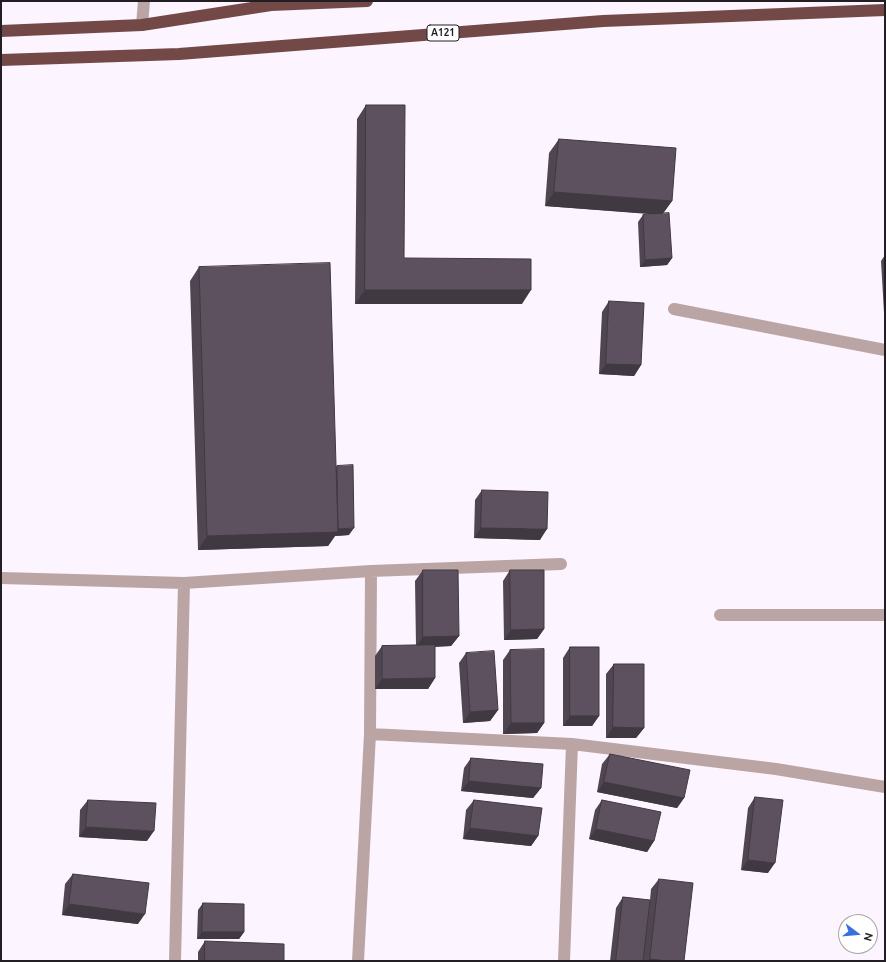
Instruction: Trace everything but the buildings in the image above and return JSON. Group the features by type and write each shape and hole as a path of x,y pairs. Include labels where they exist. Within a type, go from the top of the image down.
{"highway":[{"path":"1,31 142,25 242,6 367,1"},
{"name":"A121","path":"1,60 179,54 603,21 885,10"}],"street":[{"path":"142,25 144,1"},
{"path":"674,309 885,350"},
{"path":"1,578 184,583 371,572 561,564"},
{"path":"358,961 370,734 371,572"},
{"path":"175,961 184,583"},
{"path":"720,615 885,615"},
{"path":"370,734 572,744 776,769 885,787"},
{"path":"564,961 572,744"}]}
